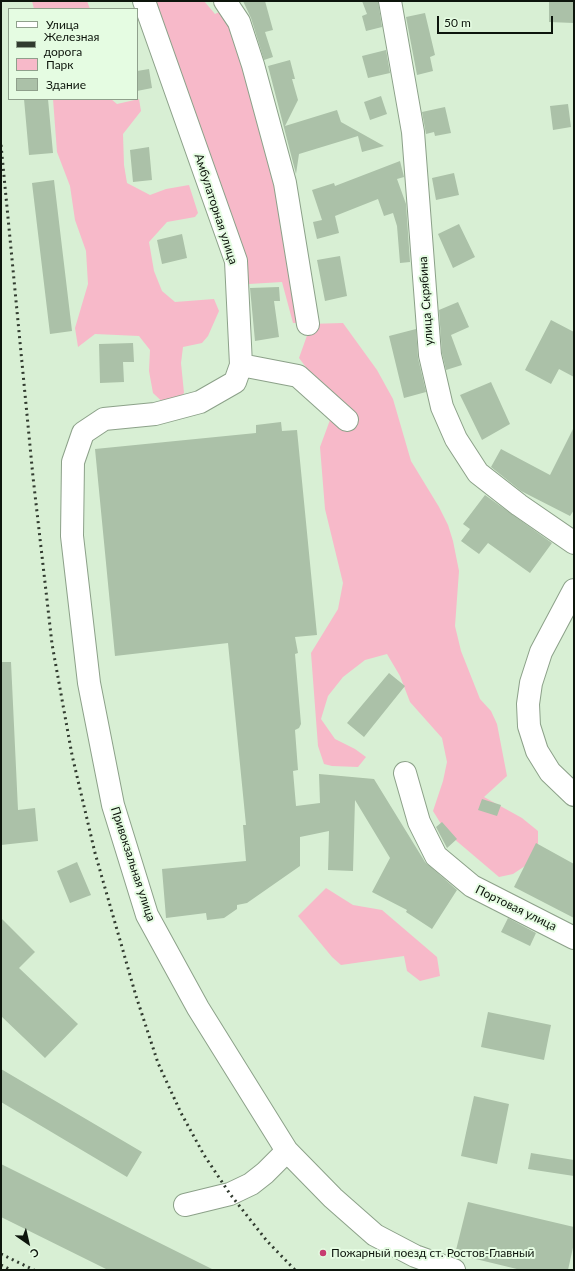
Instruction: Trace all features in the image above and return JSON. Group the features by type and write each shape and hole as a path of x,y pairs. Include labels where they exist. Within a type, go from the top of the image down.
{"street":[{"name":"Амбулаторная улица","path":"83,433 104,419 155,414 200,402 235,382 241,365 236,261 144,1"},
{"path":"225,1 239,22 253,65 283,177 308,324"},
{"name":"улица Скрябина","path":"390,1 412,132 430,355 442,407 456,439 478,473 519,505 574,543"},
{"path":"241,365 298,376 347,420"},
{"name":"Привокзальная улица","path":"83,433 73,462 72,536 89,683 113,805 147,915 198,1008 287,1151 333,1198 375,1235 415,1256 454,1270"},
{"path":"573,794 550,772 537,751 529,726 528,704 531,683 541,652 574,590"},
{"name":"Портовая улица","path":"404,772 419,822 436,856 472,886 574,938"},
{"path":"185,1206 230,1194 251,1184 265,1173 287,1151"}],"green space":[{"path":"32,1 87,1 90,8 34,8"},
{"path":"153,1 204,1 215,14 227,8 259,96 305,323 293,323 282,282 249,284 245,264"},
{"path":"139,99 141,111 123,134 124,165 127,183 150,195 166,189 189,185 198,213 195,217 167,222 149,242 154,271 162,291 175,302 214,299 219,311 208,336 202,343 183,347 181,363 184,393 170,409 153,393 149,371 150,350 139,336 95,334 78,347 75,328 88,284 86,251 75,220 70,186 57,152 53,100 112,100 117,104"},
{"path":"343,323 377,370 393,399 411,461 439,507 448,525 453,541 459,571 455,626 461,651 480,699 491,711 497,724 507,776 484,797 522,818 538,831 538,848 525,866 513,874 499,877 446,832 433,811 443,781 447,762 442,738 410,702 400,676 387,654 365,660 343,677 328,696 321,719 335,739 355,749 366,757 358,767 332,766 324,764 318,746 311,653 338,609 343,583 325,509 320,447 330,420 338,423 311,374 299,358 309,330 308,324"},
{"path":"326,888 353,905 382,910 437,957 440,976 420,981 407,971 404,956 341,965 332,957 298,916"}],"building":[{"path":"243,1 265,1 273,30 265,32 273,57 264,60 251,18"},
{"path":"362,1 378,1 382,27 366,31 362,16 367,14"},
{"path":"549,1 574,1 574,23 549,22"},
{"path":"425,13 435,55 430,57 433,71 417,75 406,17"},
{"path":"386,50 390,73 368,78 362,56"},
{"path":"290,60 295,79 292,79 298,100 285,126 337,110 341,122 384,146 362,152 358,136 299,154 296,174 268,66"},
{"path":"149,69 152,88 138,91 138,71"},
{"path":"381,96 387,114 370,120 364,102"},
{"path":"24,100 48,100 53,153 29,155"},
{"path":"568,104 571,127 553,130 550,106"},
{"path":"445,107 451,133 435,136 434,132 426,134 422,112"},
{"path":"149,147 152,180 133,182 130,150"},
{"path":"400,161 404,177 397,179 406,204 410,262 400,263 397,226 393,213 384,216 378,199 335,216 339,233 317,239 313,222 322,220 312,190 334,183 335,186"},
{"path":"454,173 459,195 436,200 432,178"},
{"path":"54,180 72,331 50,334 32,183"},
{"path":"459,224 475,257 453,268 438,234"},
{"path":"182,234 187,258 162,264 157,240"},
{"path":"340,256 347,296 325,301 317,260"},
{"path":"279,287 280,301 274,301 279,337 255,341 250,288"},
{"path":"458,302 469,327 451,335 462,365 446,370 442,353 439,310"},
{"path":"551,320 574,332 574,377 559,369 551,384 525,370"},
{"path":"416,329 418,358 426,392 404,398 389,336"},
{"path":"133,343 134,362 123,362 124,382 100,383 99,344"},
{"path":"491,382 510,424 482,440 460,395"},
{"path":"281,422 282,431 297,430 317,635 295,637 298,653 295,654 301,724 299,728 295,730 298,770 293,771 296,806 320,803 319,774 374,779 425,862 457,890 432,929 406,912 407,910 372,892 390,858 355,800 353,871 328,870 329,831 300,837 300,866 247,903 237,905 237,909 224,918 207,920 206,913 166,918 162,869 246,861 243,825 246,825 228,643 115,656 95,449 256,433 256,425"},
{"path":"574,427 574,510 570,516 521,491 491,467 501,449 550,475"},
{"path":"485,495 552,543 530,573 488,543 479,554 461,541 470,529 463,524"},
{"path":"1,662 11,662 18,810 35,808 38,841 1,845"},
{"path":"389,673 405,686 364,737 347,723"},
{"path":"482,799 501,805 497,816 478,810"},
{"path":"442,822 457,839 447,848 436,827"},
{"path":"536,843 574,864 574,918 514,887"},
{"path":"77,862 91,895 70,903 57,871"},
{"path":"1,918 35,952 19,968 78,1024 45,1058 1,1016"},
{"path":"508,918 536,933 530,946 501,932"},
{"path":"488,1012 551,1025 544,1060 481,1047"},
{"path":"1,1069 142,1152 127,1177 1,1102"},
{"path":"474,1096 509,1104 497,1164 461,1156"},
{"path":"531,1153 574,1160 574,1176 528,1169"},
{"path":"1,1164 214,1270 108,1270 1,1217"},
{"path":"468,1202 574,1227 574,1243 568,1270 521,1270 455,1254"}],"railway":[{"path":"1,145 33,477 52,644 72,755 95,853 136,996 158,1063 181,1113 204,1155 230,1194 267,1241 295,1270"},
{"path":"1,1254 34,1270"},
{"path":"1,1265 11,1270"}],"place":[{"name":"Пожарный поезд ст. Ростов-Главный","path":"323,1253"}]}
